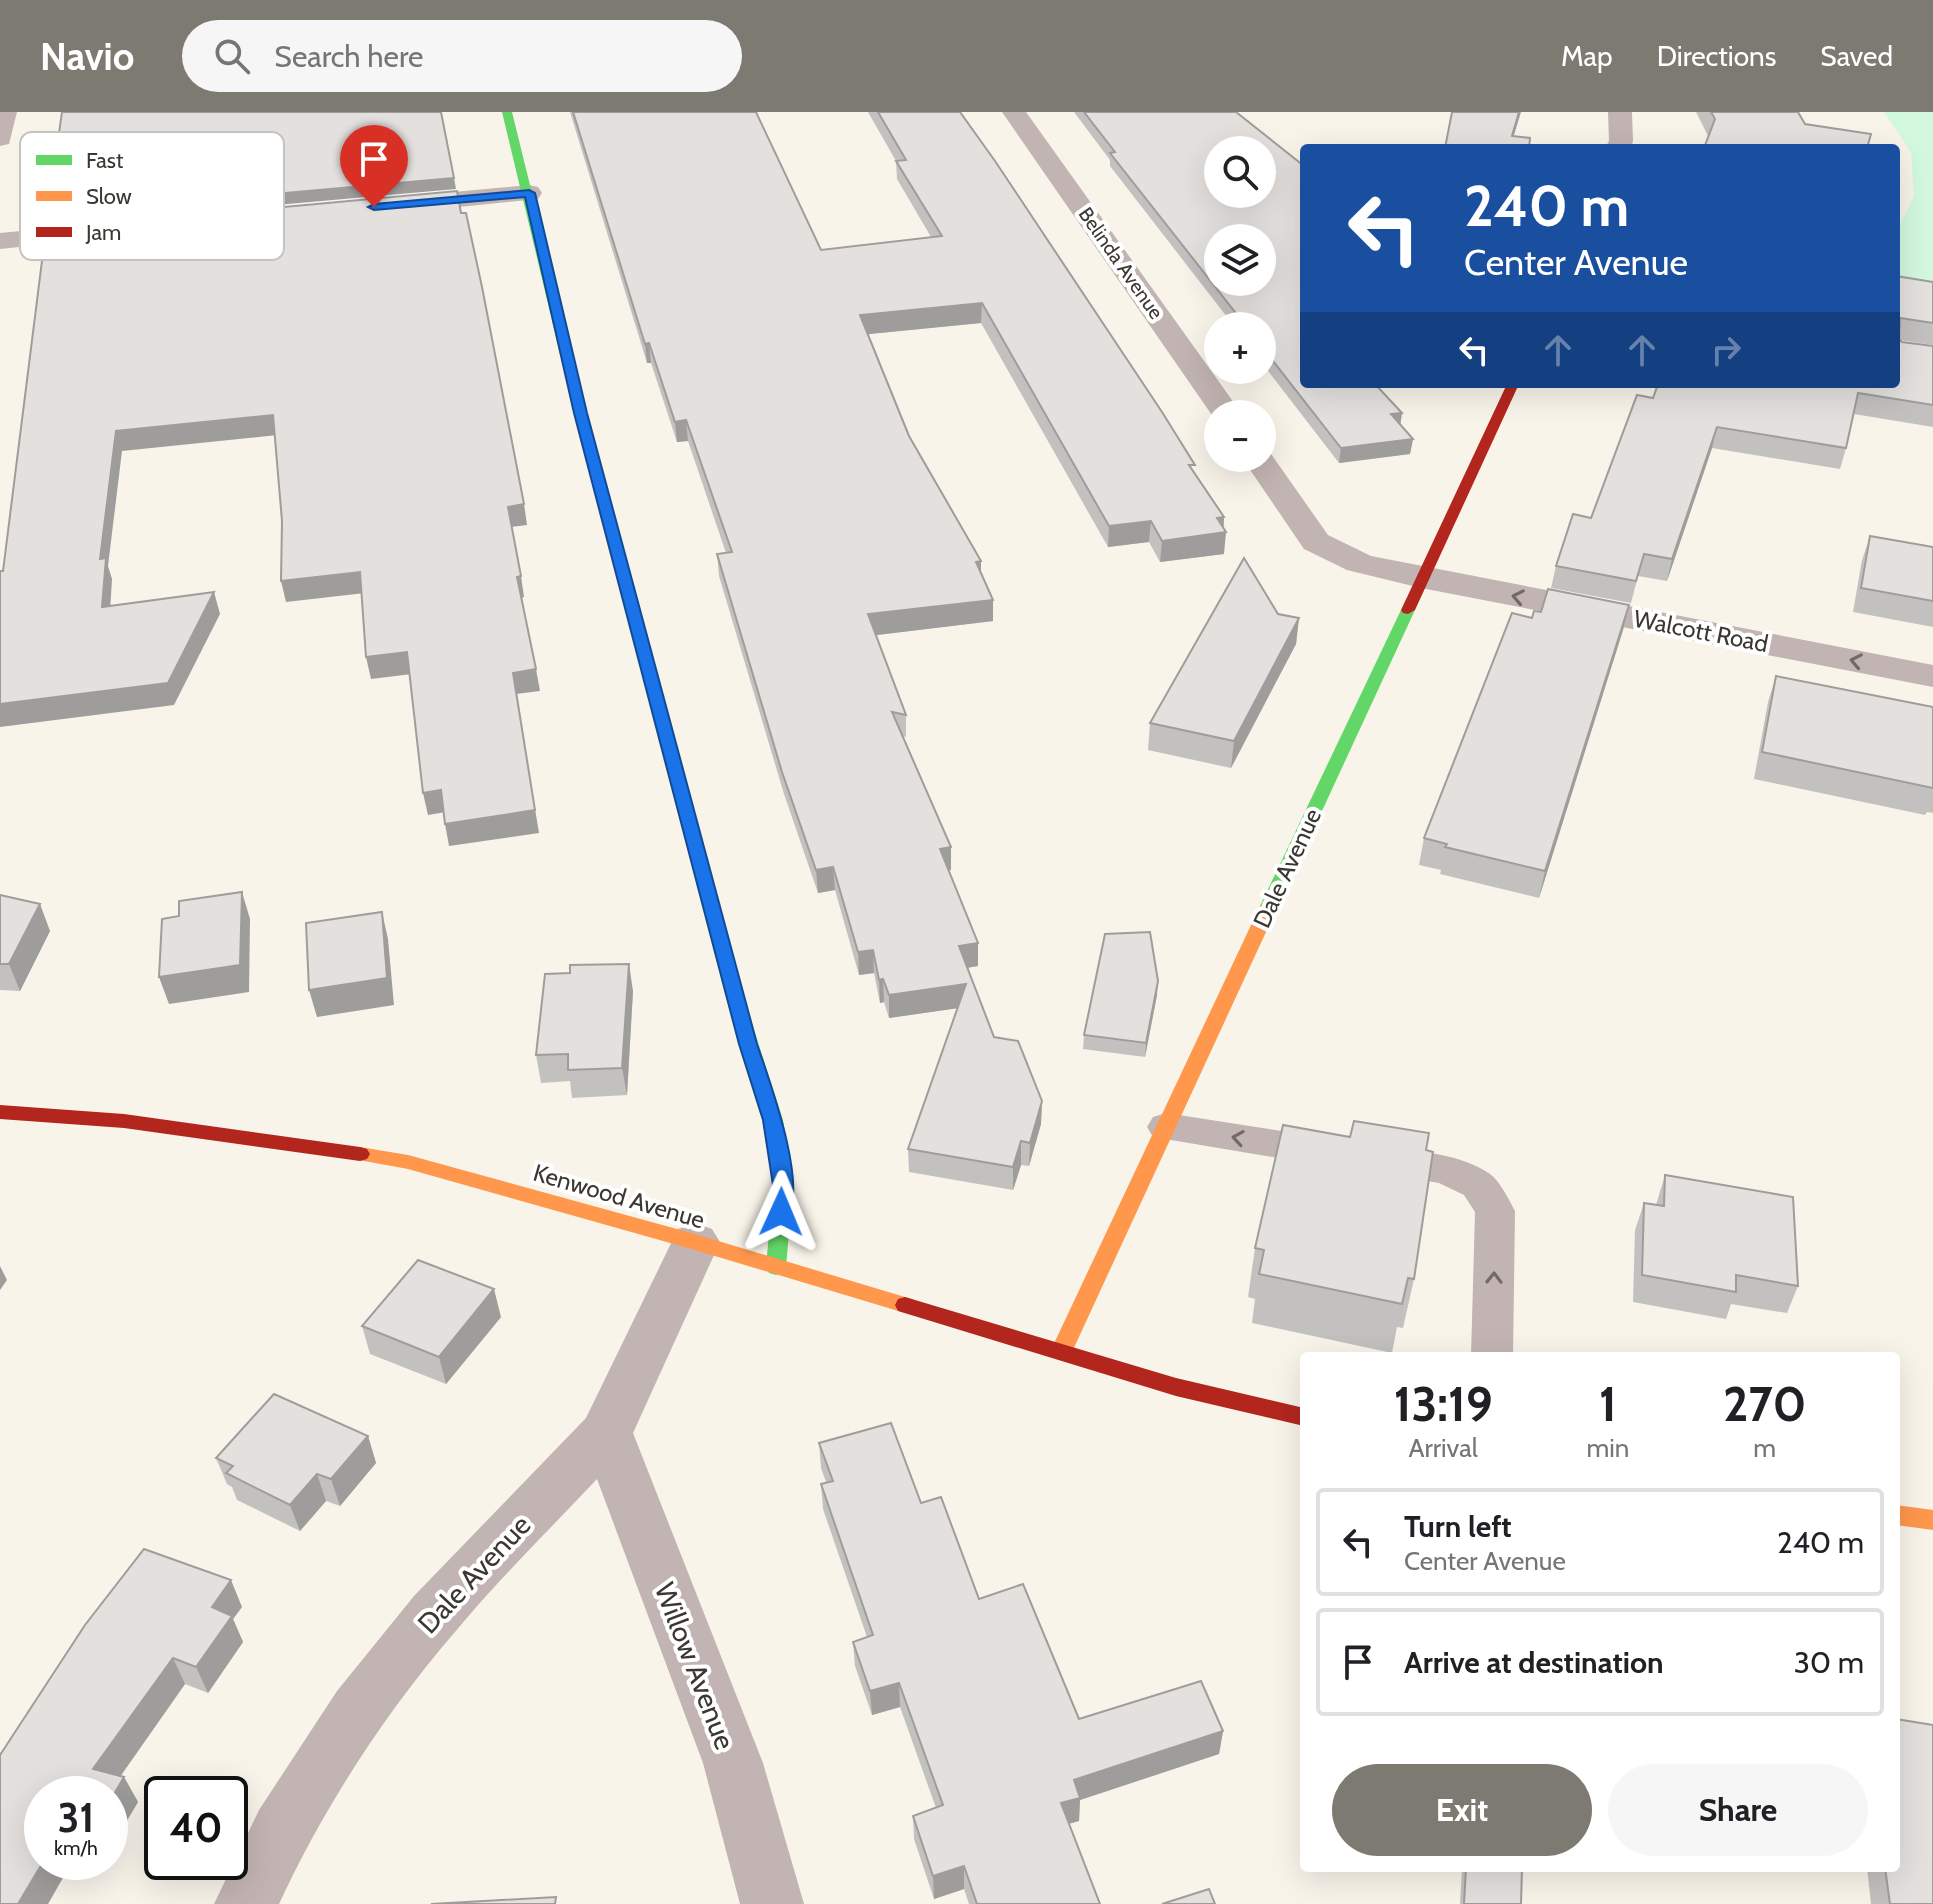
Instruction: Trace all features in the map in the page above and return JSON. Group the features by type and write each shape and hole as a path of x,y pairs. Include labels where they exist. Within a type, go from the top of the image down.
{"street":[{"path":"0,139 5,112"},
{"path":"507,112 584,428 748,1044 773,1120 783,1185 776,1267"},
{"name":"Belinda Avenue","path":"1014,112 1217,400"},
{"path":"1620,112 1620,144"},
{"path":"374,207 529,193"},
{"path":"0,241 20,239"},
{"name":"Dale Avenue","path":"1061,1352 1511,388"},
{"path":"1268,472 1316,542 1359,563 1421,578"},
{"name":"Walcott Road","path":"1421,578 1933,676"},
{"name":"Kenwood Avenue","path":"0,1112 124,1121 231,1134 408,1162 695,1242 1176,1387 1300,1416"},
{"name":"Dale Avenue","path":"246,1904 281,1831 358,1710 434,1614 606,1433 695,1242"},
{"name":"Willow Avenue","path":"606,1433 733,1763 772,1904"},
{"path":"1900,1516 1933,1520"}],"lane":[{"path":"1166,1127 1446,1170 1478,1185 1495,1211 1492,1352"}],"green space":[{"path":"1884,112 1933,112 1933,337 1900,333 1900,224 1914,196 1911,152"}],"building":[{"path":"62,112 441,112 454,178 284,193 284,132 59,132"},
{"path":"573,112 756,112 821,250 942,236 896,161 906,160 878,112 960,112 1162,412 1195,465 1189,465 1224,517 1217,518 1226,532 1162,541 1151,521 1109,526 982,303 860,315 909,436 981,561 976,562 993,600 868,614 906,715 892,712 951,847 940,849 978,943 959,946 994,1037 1018,1041 1042,1101 1030,1143 1021,1141 1013,1167 908,1149 966,984 889,995 883,979 879,980 873,950 858,952 833,867 816,870 782,772 717,554 732,552 686,420 675,422 649,343 645,344"},
{"path":"1084,112 1236,112 1266,136 1204,136 1204,208 1276,208 1276,144 1300,163 1300,388 1379,388 1402,413 1391,414 1413,439 1341,448 1276,365 1276,312 1235,312 1222,296 1276,296 1276,224 1204,224 1204,273 1110,153 1115,152"},
{"path":"1452,112 1519,112 1512,136 1530,138 1529,144 1446,144"},
{"path":"1711,112 1798,112 1805,124 1871,134 1868,144 1706,144 1715,119"},
{"path":"457,191 461,213 466,213 482,287 524,504 508,507 521,576 517,577 536,669 513,673 535,810 445,824 441,790 423,793 407,652 366,657 360,572 281,581 282,521 273,415 116,431 100,559 106,558 102,607 214,592 168,683 0,704 0,571 3,571 42,260 284,260 284,207"},
{"path":"1900,277 1933,282 1933,323 1900,318"},
{"path":"1900,340 1933,346 1933,405 1858,393 1846,448 1717,427 1672,559 1644,554 1636,581 1556,566 1573,514 1591,518 1637,395 1653,398 1657,388 1900,388"},
{"path":"1870,536 1933,547 1933,601 1861,588"},
{"path":"1244,558 1278,614 1299,618 1234,741 1150,723"},
{"path":"1548,589 1629,605 1545,871 1445,847 1447,844 1424,838 1512,613 1532,618 1534,611 1541,612"},
{"path":"1776,676 1933,707 1933,788 1762,752"},
{"path":"242,892 240,965 159,977 162,919 179,916 179,901"},
{"path":"0,895 40,904 9,964 0,964"},
{"path":"382,912 387,978 309,990 306,923"},
{"path":"1150,932 1158,981 1146,1043 1084,1035 1105,934"},
{"path":"629,964 622,1068 568,1070 568,1054 536,1055 545,974 570,973 570,965"},
{"path":"1354,1121 1429,1133 1426,1150 1433,1152 1414,1279 1408,1278 1402,1304 1259,1274 1264,1250 1255,1248 1283,1125 1350,1137"},
{"path":"1665,1175 1793,1197 1798,1286 1736,1275 1736,1292 1642,1275 1644,1203 1664,1206"},
{"path":"418,1260 494,1289 439,1357 362,1326"},
{"path":"274,1394 368,1436 331,1479 317,1474 290,1505 226,1473 233,1466 216,1458"},
{"path":"891,1423 921,1503 941,1497 979,1599 1023,1584 1079,1719 1201,1681 1223,1731 1074,1780 1080,1798 1061,1803 1100,1904 977,1904 964,1866 933,1876 913,1816 943,1805 899,1683 870,1691 853,1642 873,1635 821,1484 833,1481 819,1443"},
{"path":"144,1549 231,1580 212,1607 232,1616 196,1667 173,1658 93,1769 120,1776 24,1776 24,1880 32,1880 18,1904 0,1904 0,1755 85,1625"},
{"path":"1900,1720 1933,1725 1933,1904 1890,1904 1886,1872 1900,1872"},
{"path":"1466,1872 1522,1872 1521,1904 1464,1904"},
{"path":"1209,1889 1215,1904 1162,1904"},
{"path":"556,1897 555,1904 431,1904"}],"traffic: fast":[{"path":"507,112 578,404"},
{"path":"1269,906 1408,610"},
{"path":"738,1008 773,1120 783,1185 776,1267"}],"traffic: slow":[{"path":"578,404 738,1008"},
{"path":"1061,1352 1269,906"},
{"path":"360,1154 408,1162 695,1242 905,1305"},
{"path":"1900,1516 1933,1520"}],"traffic: jam":[{"path":"1408,610 1511,388"},
{"path":"0,1112 124,1121 360,1154"},
{"path":"905,1305 1176,1387 1300,1416"}],"route":[{"path":"374,207 529,193 580,413 748,1044 773,1120 783,1185 781,1212"}]}
